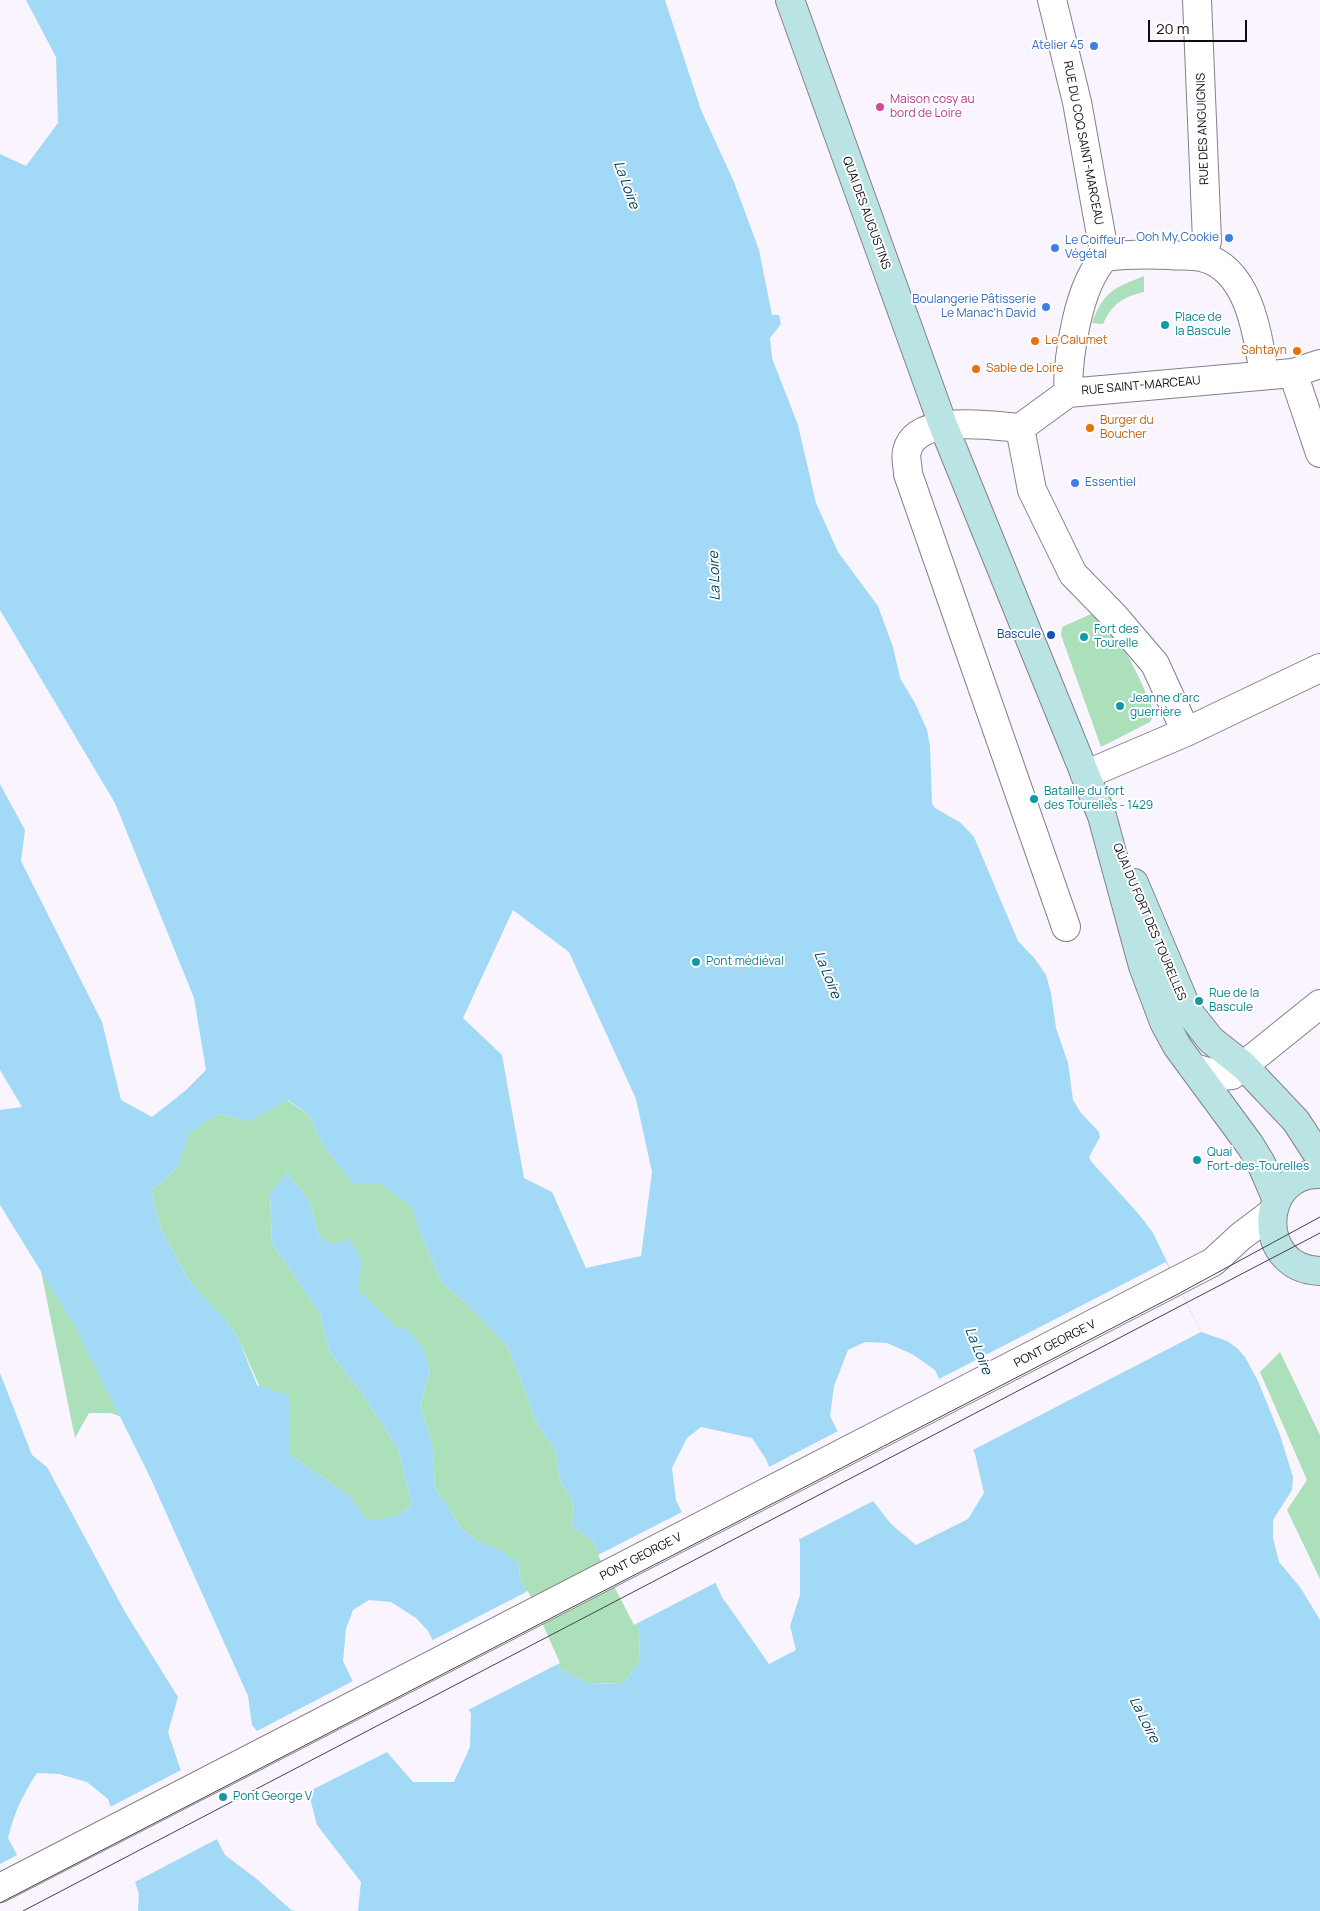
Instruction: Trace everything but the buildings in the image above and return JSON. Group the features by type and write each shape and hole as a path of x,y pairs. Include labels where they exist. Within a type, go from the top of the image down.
{"main road":[{"name":"QUAI DES AUGUSTINS","path":"790,0 943,425 1102,816"},
{"path":"1102,816 1142,966 1164,1022 1177,1046 1250,1145 1261,1163 1275,1206 1273,1234 1278,1248 1290,1261 1317,1276"},
{"name":"QUAI DU FORT DES TOURELLES","path":"1102,816 1147,912 1188,1011 1211,1040 1244,1066 1296,1121 1320,1158"},
{"path":"1275,1206 1286,1187 1299,1178 1320,1174"}],"street":[{"name":"RUE DU COQ SAINT-MARCEAU","path":"1052,0 1077,102 1105,257"},
{"name":"RUE DES ANGUIGNIS","path":"1197,0 1207,242 1202,257"},
{"path":"1068,393 1068,362 1090,278 1105,257 1126,254 1202,257 1228,271 1244,293 1261,352 1264,375"},
{"name":"RUE SAINT-MARCEAU","path":"1020,428 1068,393 1293,372 1320,364"},
{"path":"1293,372 1320,453"},
{"path":"1066,927 908,474 907,450 918,434 943,425 970,424 1020,428 1032,490 1073,574 1094,598 1114,616 1154,664 1186,732"},
{"path":"1085,775 1186,732 1320,668"},
{"path":"1194,1068 1222,1076 1232,1075 1320,1004"},
{"name":"PONT GEORGE V","path":"0,1888 1213,1262 1275,1206"}],"green space":[{"path":"1144,276 1144,292 1119,302 1110,311 1103,324 1092,323 1096,312 1111,292"},
{"path":"1091,614 1100,618 1119,640 1137,673 1155,713 1150,722 1101,747 1061,635 1062,627"},
{"path":"287,1100 309,1115 324,1147 354,1184 381,1184 413,1207 420,1232 442,1283 468,1305 508,1347 537,1423 556,1451 559,1479 574,1502 572,1526 593,1541 640,1631 639,1662 623,1684 587,1683 560,1669 520,1578 518,1560 515,1561 499,1550 479,1542 462,1529 435,1488 433,1446 420,1407 430,1369 408,1330 396,1328 358,1290 333,1245 319,1236 309,1200 287,1173 270,1195 272,1243 320,1313 329,1351 363,1395 398,1449 412,1505 391,1517 366,1520 350,1496 290,1455 239,1340 226,1320 190,1282 161,1230 151,1191 178,1167 188,1133 219,1114 248,1121"},
{"path":"34,1237 142,1425 111,1413 89,1413 75,1438"},
{"path":"1280,1352 1320,1435 1320,1579 1287,1510 1307,1480 1260,1372"}],"water":[{"name":"La Loire","path":"26,0 665,0 701,110 734,182 759,250 772,315 779,315 781,324 770,338 772,358 798,425 816,503 838,552 878,606 893,647 900,678 915,703 927,730 930,746 932,804 935,808 961,823 974,837 1018,941 1035,959 1046,975 1051,993 1056,1028 1068,1063 1073,1100 1081,1113 1099,1132 1100,1137 1089,1157 1091,1161 1153,1233 1201,1332 1227,1341 1245,1357 1258,1381 1280,1435 1293,1477 1292,1490 1273,1520 1273,1538 1279,1562 1300,1587 1320,1620 1320,1911 358,1911 361,1882 317,1825 310,1798 252,1725 248,1696 150,1477 76,1328 0,1205 0,1110 22,1107 0,1070 0,784 25,830 21,861 102,1022 121,1100 152,1117 185,1091 206,1070 194,998 115,803 0,610 0,154 26,166 58,123 56,57","holes":["513,910 569,952 636,1099 652,1172 641,1256 586,1268 552,1192 524,1178 502,1055 463,1018","288,1100 309,1115 324,1147 354,1184 381,1184 412,1207 420,1232 442,1283 468,1305 508,1347 537,1423 556,1451 559,1479 574,1502 572,1526 593,1541 640,1631 639,1662 623,1684 587,1683 560,1669 520,1578 518,1560 515,1561 500,1550 479,1542 462,1529 435,1488 433,1446 420,1407 430,1369 423,1347 408,1330 396,1327 358,1290 362,1259 349,1239 333,1245 319,1236 309,1200 287,1173 270,1194 272,1243 320,1313 329,1351 363,1395 398,1449 412,1505 391,1517 366,1519 350,1496 290,1455 290,1396 257,1385 239,1340 226,1320 190,1282 161,1230 151,1191 178,1167 189,1133 219,1114 248,1121","865,1342 887,1343 912,1354 935,1370 975,1454 984,1493 968,1519 916,1545 891,1524 873,1501 830,1416 834,1386 848,1350","701,1427 752,1438 766,1459 800,1543 800,1595 790,1626 796,1650 769,1664 722,1597 676,1500 672,1468 687,1438","369,1600 391,1602 416,1618 428,1631 471,1714 470,1747 454,1782 413,1782 387,1752 343,1661 346,1629 353,1610"]},
{"path":"0,1373 32,1455 47,1467 125,1612 178,1697 168,1732 180,1768 225,1855 258,1880 291,1910 296,1911 138,1911 139,1894 108,1799 87,1782 59,1774 37,1773 20,1804 8,1838 47,1911 0,1911"}],"pier":[{"path":"1166,1262 1201,1332 971,1451 937,1380"},
{"path":"840,1430 875,1500 796,1541 767,1468"},
{"path":"684,1511 717,1582 634,1625 598,1555"},
{"path":"528,1591 560,1663 466,1711 431,1641"},
{"path":"355,1680 389,1751 304,1794 255,1732"},
{"path":"183,1769 219,1838 133,1883 108,1808"},
{"path":"19,1854 50,1911 0,1911 0,1864"}],"tram line":[{"path":"0,1903 1178,1294 1320,1217"},
{"path":"23,1911 1320,1233"}],"place":[{"name":"Atelier 45","path":"1094,46"},
{"name":"Maison cosy au bord de Loire","path":"880,107"},
{"name":"Ooh My Cookie","path":"1229,238"},
{"name":"Le Coiffeur Végétal","path":"1055,248"},
{"name":"Boulangerie Pâtisserie Le Manac'h David","path":"1046,307"},
{"name":"Place de la Bascule","path":"1165,325"},
{"name":"Le Calumet","path":"1035,341"},
{"name":"Sahtayn","path":"1297,351"},
{"name":"Sable de Loire","path":"976,369"},
{"name":"Burger du Boucher","path":"1090,428"},
{"name":"Essentiel","path":"1075,483"},
{"name":"Bascule","path":"1051,635"},
{"name":"Fort des Tourelle","path":"1084,637"},
{"name":"Jeanne d'arc guerrière","path":"1120,706"},
{"name":"Bataille du fort des Tourelles - 1429","path":"1034,799"},
{"name":"Pont médiéval","path":"696,962"},
{"name":"Rue de la Bascule","path":"1199,1001"},
{"name":"Quai Fort-des-Tourelles","path":"1197,1160"},
{"name":"Pont George V","path":"223,1797"}]}
